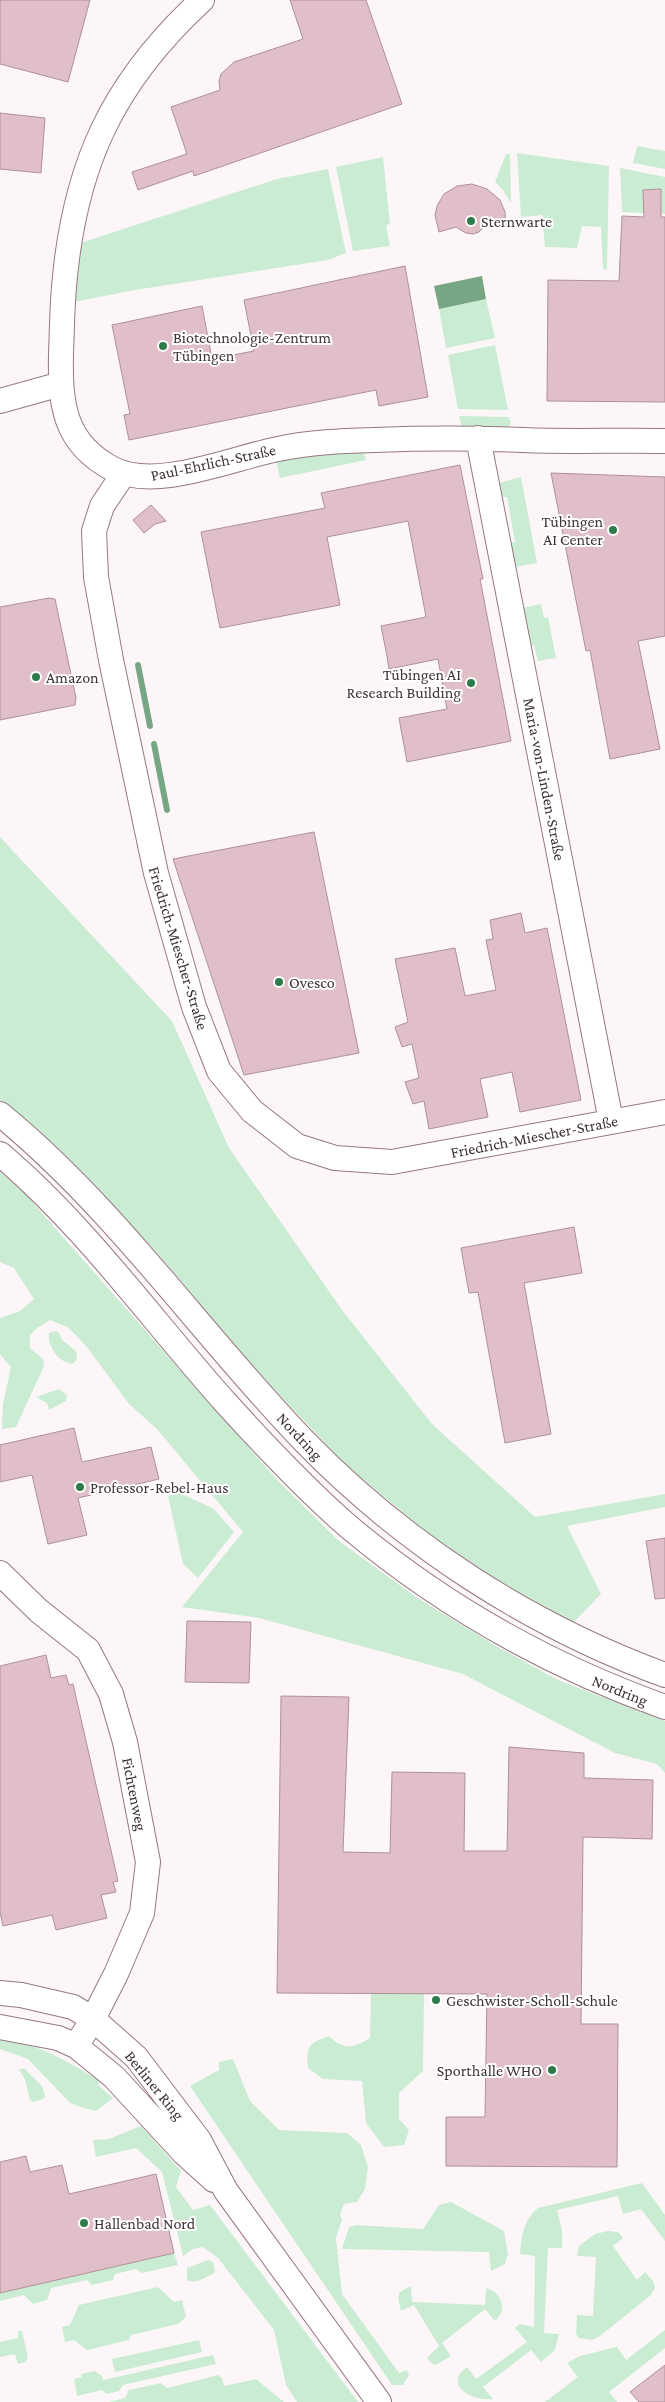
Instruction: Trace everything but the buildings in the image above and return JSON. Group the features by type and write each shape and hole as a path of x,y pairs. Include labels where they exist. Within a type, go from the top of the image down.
{"street":[{"name":"Paul-Ehrlich-Straße","path":"202,0 158,44 125,87 95,143 76,204 68,247 63,304 61,384 63,406 72,431 96,458 114,470 147,478 165,476 280,448 338,440 478,438 665,441"},
{"path":"0,401 61,384"},
{"name":"Maria-von-Linden-Straße","path":"478,438 611,1121"},
{"name":"Friedrich-Miescher-Straße","path":"124,473 102,506 94,531 96,577 110,660 156,873 194,1007 220,1071 252,1111 297,1146 335,1158 392,1162 665,1112"},
{"name":"Nordring","path":"0,1114 38,1146 91,1199 290,1426 364,1498 423,1546 518,1607 594,1646 665,1675"},
{"name":"Nordring","path":"0,1154 58,1209 103,1257 231,1408 290,1471 349,1526 425,1585 503,1634 564,1666 624,1693 665,1708"},
{"name":"Fichtenweg","path":"0,1573 39,1611 88,1650 111,1694 131,1769 148,1862 142,1913 93,2019 76,2046"},
{"name":"Berliner Ring","path":"0,1993 73,2007 93,2019 136,2057 199,2140 226,2191 380,2402"},
{"name":"Berliner Ring","path":"0,2027 58,2038 76,2046 114,2077 184,2153 226,2191"}],"shaded area":[{"path":"637,146 665,151 665,169 633,163"},
{"path":"517,153 609,166 607,270 603,269 601,227 582,226 577,248 545,247 542,215 521,217"},
{"path":"506,154 510,154 511,203 503,190 495,182"},
{"path":"383,157 390,224 386,225 390,246 353,251 336,167"},
{"path":"620,168 665,177 665,214 622,212"},
{"path":"328,169 346,253 328,260 135,290 63,304 68,247 277,179"},
{"path":"482,276 486,299 439,309 434,286"},
{"path":"486,299 495,338 446,348 439,309"},
{"path":"495,345 508,410 458,409 448,355"},
{"path":"459,416 509,417 511,425 508,426 510,432 463,431"},
{"path":"363,450 366,460 280,478 276,461"},
{"path":"521,477 537,563 515,567 510,543 515,542 507,497 501,497 499,483"},
{"path":"541,604 544,618 548,617 556,658 538,661 534,645 530,646 522,608"},
{"path":"0,837 172,1021 229,1148 342,1310 432,1424 535,1517 665,1494 665,1507 567,1526 601,1594 573,1623 503,1583 430,1535 348,1467 263,1378 152,1247 15,1111 0,1100"},
{"path":"0,1172 25,1194 280,1483 339,1541 416,1597 496,1646 558,1680 665,1721 665,1773 657,1764 615,1753 463,1674 259,1618 182,1607 243,1532 157,1429 129,1404 87,1347 69,1328 50,1320 30,1335 30,1348 43,1359 44,1366 16,1427 2,1429 3,1404 11,1367 0,1354 0,1318 20,1311 34,1299 14,1268 0,1262"},
{"path":"56,1331 62,1340 76,1351 77,1359 73,1364 63,1361 52,1349 49,1333"},
{"path":"59,1389 67,1395 66,1401 49,1410 47,1403 36,1397"},
{"path":"178,1492 214,1509 234,1532 198,1578 183,1564 168,1496"},
{"path":"371,1993 424,1993 423,2071 399,2093 399,2119 409,2130 404,2145 384,2147 366,2123 362,2081 323,2079 308,2068 308,2050 317,2041 329,2036 344,2046 354,2046 370,2038"},
{"path":"0,2038 41,2049 64,2060 100,2081 98,2085 113,2098 96,2111 70,2103 28,2059 0,2049"},
{"path":"233,2059 250,2101 279,2130 347,2133 361,2145 368,2167 365,2189 357,2202 344,2204 340,2214 342,2220 336,2238 342,2294 399,2373 407,2370 409,2375 403,2385 392,2385 190,2086 219,2070 219,2062"},
{"path":"24,2068 42,2086 45,2096 43,2099 33,2102 30,2100 25,2079 19,2070"},
{"path":"141,2126 181,2171 176,2187 193,2210 210,2205 358,2402 297,2402 286,2385 274,2330 218,2258 203,2247 193,2249 183,2256 162,2172 136,2148 96,2157 93,2140 109,2139"},
{"path":"642,2183 665,2215 665,2241 641,2209 623,2214 618,2196 557,2210 562,2230 562,2248 548,2248 544,2333 559,2334 555,2350 541,2362 531,2350 483,2387 493,2399 477,2398 464,2391 459,2386 458,2380 460,2374 467,2367 476,2379 527,2342 515,2328 519,2324 534,2327 535,2256 520,2254 524,2229 533,2213 538,2208"},
{"path":"451,2202 504,2231 508,2254 505,2264 491,2271 489,2252 342,2249 349,2227 356,2225 423,2229 439,2205"},
{"path":"608,2231 618,2232 623,2238 613,2246 637,2280 645,2272 653,2281 655,2287 651,2295 600,2336 592,2340 578,2338 576,2333 577,2315 593,2316 596,2257 577,2256 579,2246 595,2234"},
{"path":"174,2253 178,2265 142,2273 136,2269 115,2274 113,2280 92,2285 87,2280 51,2288 47,2300 33,2304 24,2295 0,2301 0,2293"},
{"path":"208,2260 213,2262 215,2271 213,2274 194,2282 187,2280 187,2268"},
{"path":"411,2286 412,2302 485,2305 486,2288 492,2290 499,2297 502,2307 501,2312 495,2321 485,2309 442,2343 451,2356 436,2365 427,2358 439,2346 414,2305 401,2311 398,2298 400,2292"},
{"path":"158,2287 174,2302 182,2300 186,2317 178,2324 131,2335 129,2340 87,2350 74,2340 65,2342 62,2327 70,2325 79,2305"},
{"path":"665,2330 665,2348 609,2392 617,2402 545,2402 578,2377 567,2363 580,2356 617,2347 626,2360"},
{"path":"18,2331 22,2331 28,2358 25,2362 18,2364 15,2354 0,2357 0,2342 18,2338"},
{"path":"199,2340 202,2352 115,2372 112,2359"},
{"path":"213,2355 216,2364 123,2385 119,2391 107,2394 102,2390 77,2396 74,2379 82,2377 81,2374 95,2371 102,2376 103,2380"},
{"path":"218,2375 222,2378 224,2386 256,2379 284,2402 108,2402 125,2398 129,2390 161,2383 167,2388"}],"waterway":[{"path":"138,665 150,726"},
{"path":"154,744 167,810"}],"place":[{"name":"Sternwarte","path":"471,221"},
{"name":"Biotechnologie-Zentrum Tübingen","path":"163,346"},
{"name":"Tübingen AI Center","path":"613,530"},
{"name":"Amazon","path":"36,677"},
{"name":"Tübingen AI Research Building","path":"471,683"},
{"name":"Ovesco","path":"279,982"},
{"name":"Professor-Rebel-Haus","path":"80,1487"},
{"name":"Geschwister-Scholl-Schule","path":"436,2000"},
{"name":"Sporthalle WHO","path":"552,2070"},
{"name":"Hallenbad Nord","path":"84,2223"}]}
